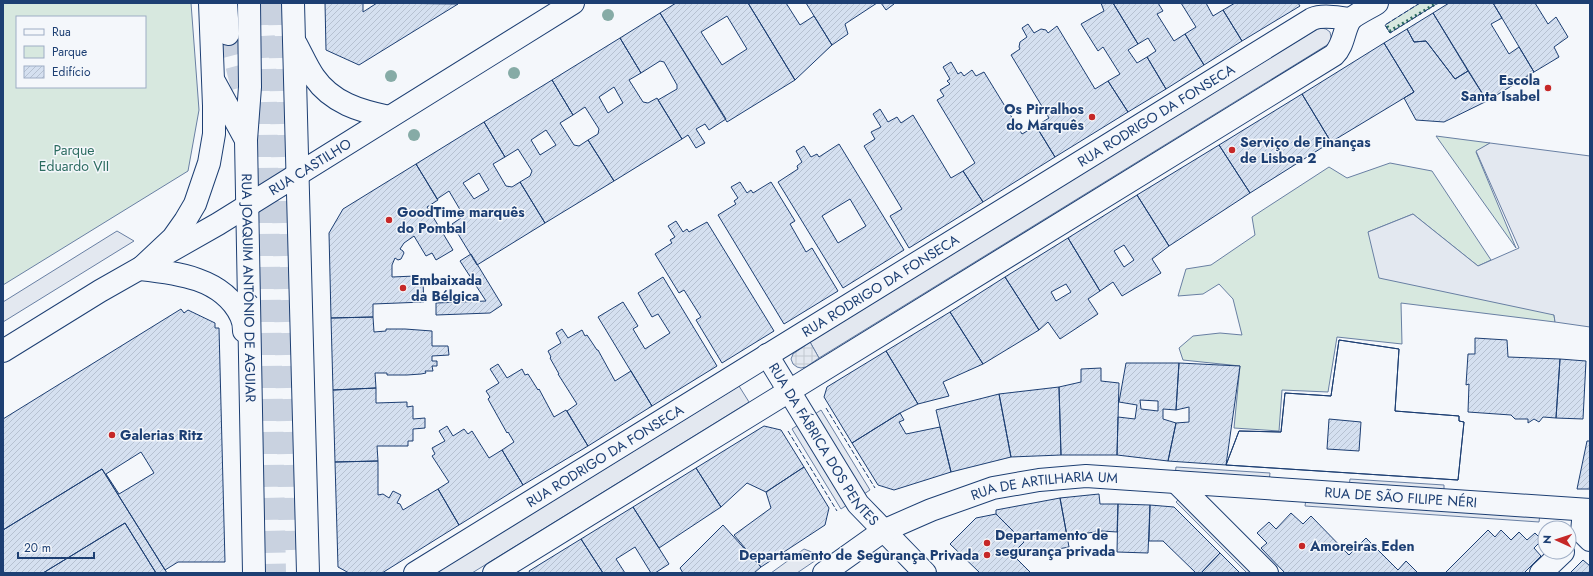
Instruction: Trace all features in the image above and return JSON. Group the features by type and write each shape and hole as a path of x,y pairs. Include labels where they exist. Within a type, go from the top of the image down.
{"main road":[{"path":"140,269 173,238 185,221 195,204 209,163 212,151 214,113 210,3"},
{"path":"226,3 228,34"},
{"name":"RUA JOAQUIM ANTÓNIO DE AGUIAR","path":"249,3 250,87 246,140 254,573"},
{"path":"293,3 308,573"},
{"name":"RUA CASTILHO","path":"3,351 298,174 573,3"},
{"path":"494,573 1334,54 1339,50 1350,19 1377,3"},
{"name":"RUA RODRIGO DA FONSECA","path":"415,573 1312,19 1319,16 1350,19"},
{"path":"294,42 314,77 326,91 342,102 364,111 389,117"},
{"path":"213,80 246,140"},
{"path":"140,269 172,272 190,277 204,282 225,295 242,317 249,360"},
{"name":"RUA DA FÁBRICA DOS PENTES","path":"767,355 858,504 924,573"},
{"name":"RUA DE ARTILHARIA UM","path":"824,573 883,531 931,510 993,488 1039,480 1086,476 1212,484"},
{"path":"1176,482 1267,573"},
{"name":"RUA DE SÃO FILIPE NÉRI","path":"1212,484 1587,510"},
{"path":"1580,539 1587,510"},
{"path":"1541,573 1555,560"}],"green space":[{"name":"Parque Eduardo VII","path":"3,3 191,3 199,110 188,171 3,285"},
{"path":"1420,3 1438,3 1390,33 1385,25"},
{"path":"1436,136 1490,143 1476,152 1516,248"},
{"path":"1390,163 1432,171 1491,260 1478,266 1413,214 1368,232 1554,315 1555,322 1401,303 1402,344 1337,337 1328,392 1282,390 1279,431 1234,428 1240,366 1183,360 1179,348 1193,336 1220,333 1242,335 1233,299 1219,284 1203,294 1178,296 1186,269 1211,265 1255,235 1252,217 1329,167 1347,178"}],"shaded area":[{"path":"1321,28 1330,32 1330,42 1327,45 819,358 810,342 1317,29"},
{"path":"1490,143 1590,156 1590,327 1555,322 1554,315 1379,278 1368,232 1413,214 1478,266 1519,248 1476,151"},
{"path":"117,231 134,241 3,322 3,302"},
{"path":"810,342 819,358 806,367 797,367 793,364 791,359 793,354"},
{"path":"739,386 749,402 472,573 436,573"},
{"path":"821,410 870,490 864,494 815,414"},
{"path":"798,425 847,505 841,509 792,429"},
{"path":"1176,467 1270,473 1269,481 1175,475"},
{"path":"1350,479 1444,485 1444,493 1349,486"},
{"path":"1181,497 1258,573 1247,573 1176,502"},
{"path":"1306,499 1540,514 1539,520 1537,520 1537,522 1305,506"},
{"path":"804,549 822,556 797,573 771,573"}],"building":[{"path":"325,3 363,3 363,12 377,3 458,4 359,65 326,50"},
{"path":"676,3 748,3 795,80 727,122 660,13","holes":["727,16 747,49 722,65 701,32"]},
{"path":"748,3 786,3 800,25 814,16 832,45 795,80"},
{"path":"806,3 877,3 845,24 848,34 832,45"},
{"path":"881,3 894,3 894,4 886,10"},
{"path":"1101,3 1113,3 1138,44 1128,50 1137,63 1147,57 1166,89 1128,112 1108,81 1120,74 1103,47 1098,51 1081,24 1104,11"},
{"path":"1113,3 1158,3 1163,11 1157,14 1174,41 1185,34 1204,65 1166,89 1147,57 1156,51 1148,38 1138,44"},
{"path":"1181,3 1206,3 1213,16 1223,10 1242,41 1204,65 1185,34 1196,27"},
{"path":"1235,3 1298,3 1300,6 1242,41 1223,10"},
{"path":"1449,3 1493,3 1502,18 1491,24 1509,54 1519,47 1534,72 1487,101 1433,13"},
{"path":"1493,3 1535,3 1548,24 1556,17 1568,37 1554,47 1559,57 1534,72"},
{"path":"660,13 726,119 709,130 705,124 696,129 705,143 696,148 688,135 682,139 658,100 677,89 677,85 664,62 660,61 641,73 620,38"},
{"path":"1433,13 1468,71 1455,79 1426,41 1414,42 1407,29"},
{"path":"1028,24 1034,33 1041,29 1046,30 1048,33 1057,26 1095,89 1108,81 1128,112 1055,157 1036,126 1049,118 1011,55 1020,49 1020,42 1027,37 1022,28"},
{"path":"1407,29 1414,42 1426,41 1455,79 1468,71 1487,101 1444,122 1416,120 1404,98 1414,92 1384,43"},
{"path":"620,38 641,73 629,80 643,102 648,103 657,98 682,139 614,181 588,140 598,134 599,129 585,107 573,115 552,80","holes":["614,87 623,103 608,113 599,97"]},
{"path":"1384,43 1414,92 1331,142 1302,94"},
{"path":"951,62 958,74 961,72 964,76 972,70 976,76 984,72 1022,134 1036,126 1055,157 983,202 963,171 975,163 937,100 944,96 940,90 950,84 947,81 950,79 943,67"},
{"path":"552,80 573,115 560,123 574,145 579,146 588,140 614,181 545,223 520,182 530,176 532,171 518,149 505,157 484,122","holes":["546,130 556,145 540,155 531,140"]},
{"path":"1302,94 1331,142 1250,193 1219,145"},
{"path":"880,109 888,122 897,117 901,123 913,115 951,178 963,171 983,202 909,248 890,216 902,209 864,146 875,139 871,132 881,127 873,114"},
{"path":"484,122 505,157 493,164 506,186 512,187 520,182 545,223 477,265 452,224 461,218 462,213 449,191 437,199 416,164","holes":["479,173 489,190 474,199 463,183"]},
{"path":"839,144 904,250 843,288 778,182 798,169 797,166 802,162 796,151 804,146 811,157 817,154 819,157","holes":["850,199 866,226 838,243 822,216"]},
{"path":"1219,145 1250,193 1169,246 1137,195"},
{"path":"416,164 438,200 427,207 453,250 436,260 432,253 426,256 414,236 404,243 400,249 404,253 401,259 398,260 395,258 392,265 392,277 415,276 415,283 423,283 424,302 373,304 373,317 331,318 329,233 343,209"},
{"path":"740,182 747,193 751,190 753,193 771,182 795,221 790,224 806,252 812,248 838,291 784,324 718,215 736,204 734,201 738,198 731,187"},
{"path":"1137,195 1169,246 1152,259 1161,273 1122,296 1113,282 1100,291 1068,238","holes":["1124,245 1134,260 1124,267 1114,251"]},
{"path":"676,221 683,232 687,229 689,232 707,222 774,331 722,363 696,320 701,317 684,290 679,293 655,254 672,243 670,240 675,237 668,226"},
{"path":"1068,238 1100,291 1088,299 1098,314 1060,339 1048,322 1039,330 1005,277","holes":["1066,284 1071,292 1056,301 1051,292"]},
{"path":"471,254 502,305 490,313 436,315 436,303 486,301 460,261"},
{"path":"663,277 717,366 652,406 598,317 623,302 638,326 633,329 645,349 670,333 658,314 652,317 638,293"},
{"path":"1005,277 1039,330 983,364 950,312"},
{"name":"Galerias Ritz","path":"181,309 184,313 188,310 215,323 215,328 219,328 225,562 178,562 165,570 102,469 3,530 3,419","holes":["141,452 154,473 119,494 106,474"]},
{"path":"950,312 983,364 943,382 949,396 918,404 886,351"},
{"path":"373,317 374,332 386,331 386,329 432,331 432,346 448,346 449,355 432,356 432,361 437,361 437,366 432,366 433,371 425,371 426,373 407,375 387,375 387,373 375,373 376,388 333,390 331,318"},
{"path":"562,329 568,338 582,330 585,336 587,335 598,350 615,381 631,371 652,406 588,446 567,411 577,404 558,374 548,351 561,343 556,333"},
{"path":"1475,338 1507,340 1508,357 1560,359 1556,418 1543,417 1539,422 1534,419 1528,423 1528,419 1515,419 1511,415 1468,412 1469,384 1466,385 1468,354 1475,354"},
{"path":"1339,340 1399,349 1395,411 1459,416 1459,421 1464,422 1458,480 1226,465 1239,431 1281,432 1285,393 1331,396","holes":["1329,419 1361,422 1359,451 1327,449"]},
{"path":"1339,340 1399,349 1395,411 1459,416 1459,421 1464,422 1458,480 1226,465 1239,431 1281,432 1285,393 1331,396"},
{"path":"886,351 918,404 900,413 852,443 824,397 827,387"},
{"path":"1560,359 1586,361 1583,419 1556,418"},
{"path":"1126,363 1179,363 1176,410 1163,409 1163,419 1176,423 1168,461 1117,455 1118,417 1135,419 1137,405 1119,402","holes":["1140,400 1158,401 1158,411 1141,409"]},
{"path":"1179,363 1240,366 1226,465 1168,461 1176,423 1189,422 1189,407 1176,410"},
{"path":"498,364 507,378 522,369 525,375 528,374 538,390 539,389 554,417 566,410 588,446 523,485 502,450 514,442 508,432 507,433 488,399 490,397 486,391 499,383 490,369"},
{"path":"1101,368 1101,381 1119,383 1117,455 1061,455 1059,387 1081,382 1081,369"},
{"path":"1059,387 1061,455 1011,457 999,394"},
{"path":"376,388 376,403 407,402 407,407 413,406 413,419 425,418 425,428 413,429 413,441 408,441 408,446 377,446 378,461 335,462 333,390"},
{"path":"999,394 1011,457 951,472 936,410"},
{"path":"900,413 904,420 899,422 906,434 940,427 951,472 894,490 878,485 852,443"},
{"path":"447,426 453,436 464,429 468,434 472,431 489,458 502,450 523,485 459,525 438,489 449,482 432,456 435,454 432,448 445,441 439,431"},
{"path":"764,426 781,430 804,467 766,492 747,483 721,507 696,468"},
{"path":"1587,441 1590,441 1590,489 1577,489"},
{"path":"378,461 378,495 383,494 389,498 393,491 401,495 397,503 400,504 403,510 438,489 459,525 382,573 349,573 338,567 335,462"},
{"path":"804,467 829,508 825,525 761,567 734,535 771,508 766,492"},
{"path":"696,468 721,507 659,548 633,507"},
{"path":"102,469 167,573 156,573 125,523 43,573 3,573 3,530"},
{"path":"1099,494 1100,504 1118,504 1117,532 1102,531 1067,536 1060,498"},
{"path":"1060,498 1069,547 1014,557 1012,554 1024,542 996,514 996,510"},
{"path":"1118,504 1150,505 1148,553 1117,552"},
{"path":"1150,505 1174,507 1220,553 1201,573 1196,573 1163,541 1149,541"},
{"path":"633,507 669,564 655,573 651,573 635,547 616,559 625,573 603,573 581,539"},
{"name":"Amoreiras Eden","path":"1291,513 1303,524 1311,516 1349,555 1366,538 1398,570 1406,561 1418,573 1285,573 1261,548 1267,543 1257,533 1269,522 1276,529"},
{"name":"Departamento de segurança privada","path":"996,514 1024,542 1012,554 1031,573 980,573 950,544 976,518"},
{"path":"125,523 156,573 43,573"},
{"path":"723,525 761,567 754,573 683,573 680,568"},
{"name":"Amoreiras Eden","path":"1488,530 1495,537 1501,530 1511,540 1519,532 1527,540 1535,533 1537,535 1537,545 1534,548 1537,551 1537,560 1524,573 1445,573"},
{"path":"581,539 603,573 530,573 529,571"},
{"path":"1220,553 1240,573 1201,573"},
{"path":"1583,560 1590,566 1590,573 1570,573"}],"tunnel":[{"path":"262,3 265,59 275,573"},
{"path":"279,3 290,550"},
{"path":"228,34 247,106"}],"hedge":[{"path":"1387,26 1390,31 1437,3"}],"fence":[{"path":"1420,3 1385,25 1390,33 1438,3"},
{"path":"826,408 875,488"},
{"path":"788,431 837,511"}],"place":[{"name":"Escola Santa Isabel","path":"1548,88"},
{"name":"Os Pirralhos do Marquês","path":"1092,117"},
{"name":"Serviço de Finanças de Lisboa 2","path":"1232,150"},
{"name":"GoodTime marquês do Pombal","path":"389,220"},
{"name":"Embaixada da Bélgica","path":"403,288"},
{"name":"Galerias Ritz","path":"112,435"},
{"name":"Departamento de segurança privada","path":"987,543"},
{"name":"Amoreiras Eden","path":"1302,546"},
{"name":"Departamento de Segurança Privada","path":"987,555"}]}
